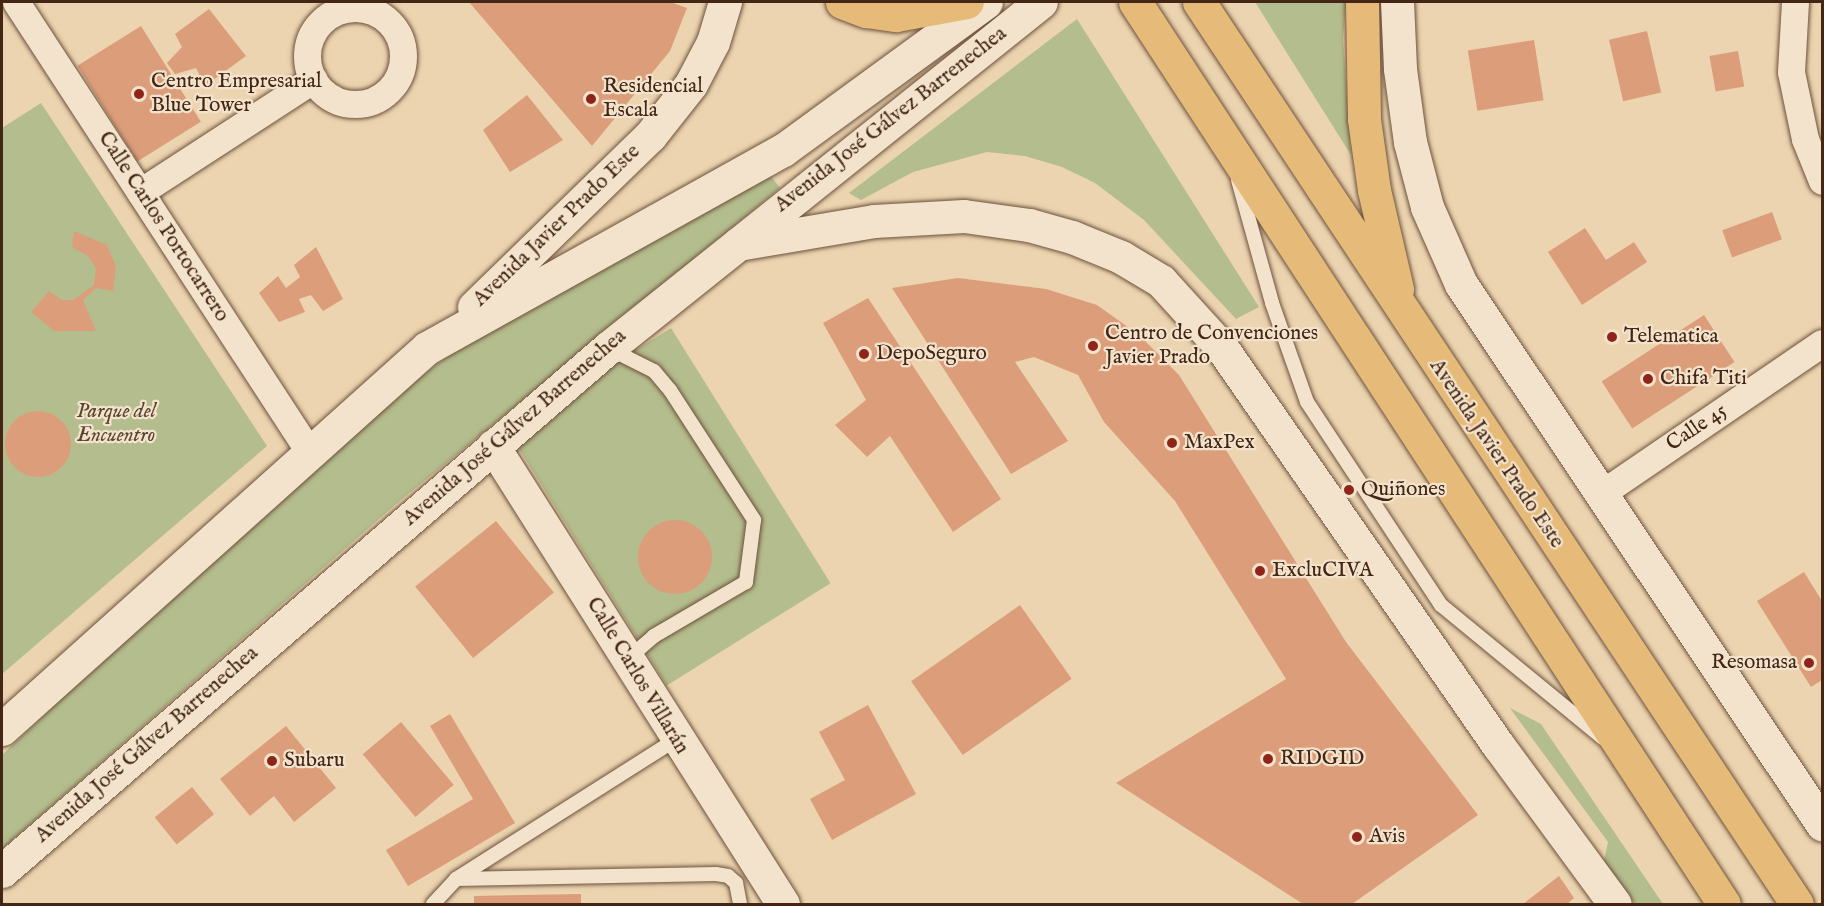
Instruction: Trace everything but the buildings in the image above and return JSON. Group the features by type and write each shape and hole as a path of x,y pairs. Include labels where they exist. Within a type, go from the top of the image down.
{"highway":[{"path":"842,2 866,12 896,15 967,2"},
{"path":"1135,2 1724,904"},
{"name":"Avenida Javier Prado Este","path":"1199,2 1406,319 1797,904"},
{"path":"1362,2 1362,73 1368,150 1382,230 1406,319"}],"main road":[{"name":"Avenida Javier Prado Este","path":"427,348 522,263 650,136 699,69 725,2"},
{"name":"Avenida José Gálvez Barrenechea","path":"2,729 427,348 783,150 986,2"},
{"path":"1397,2 1400,69 1410,142 1436,233 1477,310 1602,493 1822,824"},
{"name":"Avenida José Gálvez Barrenechea","path":"2,871 608,348 735,244 1038,4"},
{"path":"735,244 874,221 964,216 1029,225 1098,247 1161,281 1222,348 1498,745 1615,904"},
{"name":"Calle Carlos Villarán","path":"493,446 628,659 675,740 783,904"},
{"path":"2,840 20,843 39,839"}],"street":[{"name":"Calle Carlos Portocarrero","path":"16,2 310,453"},
{"path":"1795,2 1791,72 1805,139 1822,181"},
{"path":"140,192 314,79"},
{"name":"Calle 45","path":"1602,493 1822,343"}],"lane":[{"path":"1227,143 1272,303 1306,402 1441,605 1632,762"},
{"path":"608,348 654,371 670,390 754,520 746,582 654,636 628,659"},
{"path":"433,904 456,879 675,740"},
{"path":"456,879 716,874 728,876 736,883 740,904"}],"green space":[{"path":"1255,2 1346,2 1343,39 1351,155"},
{"path":"1077,19 1259,307 1236,319 1144,220 1095,183 1062,167 1025,156 987,152 913,172 861,200 849,193"},
{"name":"Parque del Encuentro","path":"41,103 267,446 2,674 2,128"},
{"path":"771,176 780,188 395,505 2,849 2,755 344,433 498,319 596,273"},
{"path":"671,328 831,583 667,686 507,430"},
{"path":"1510,708 1541,724 1663,904 1635,904 1604,861 1608,842"}],"place":[{"name":"Centro Empresarial Blue Tower","path":"139,94"},
{"name":"Residencial Escala","path":"591,99"},
{"name":"Telematica","path":"1612,337"},
{"name":"Centro de Convenciones Javier Prado","path":"1093,346"},
{"name":"DepoSeguro","path":"864,354"},
{"name":"Chifa Titi","path":"1648,379"},
{"name":"MaxPex","path":"1172,443"},
{"name":"Quiñones","path":"1349,490"},
{"name":"ExcluCIVA","path":"1260,571"},
{"name":"Resomasa","path":"1809,663"},
{"name":"RIDGID","path":"1268,759"},
{"name":"Subaru","path":"272,761"},
{"name":"Avis","path":"1357,837"}]}
